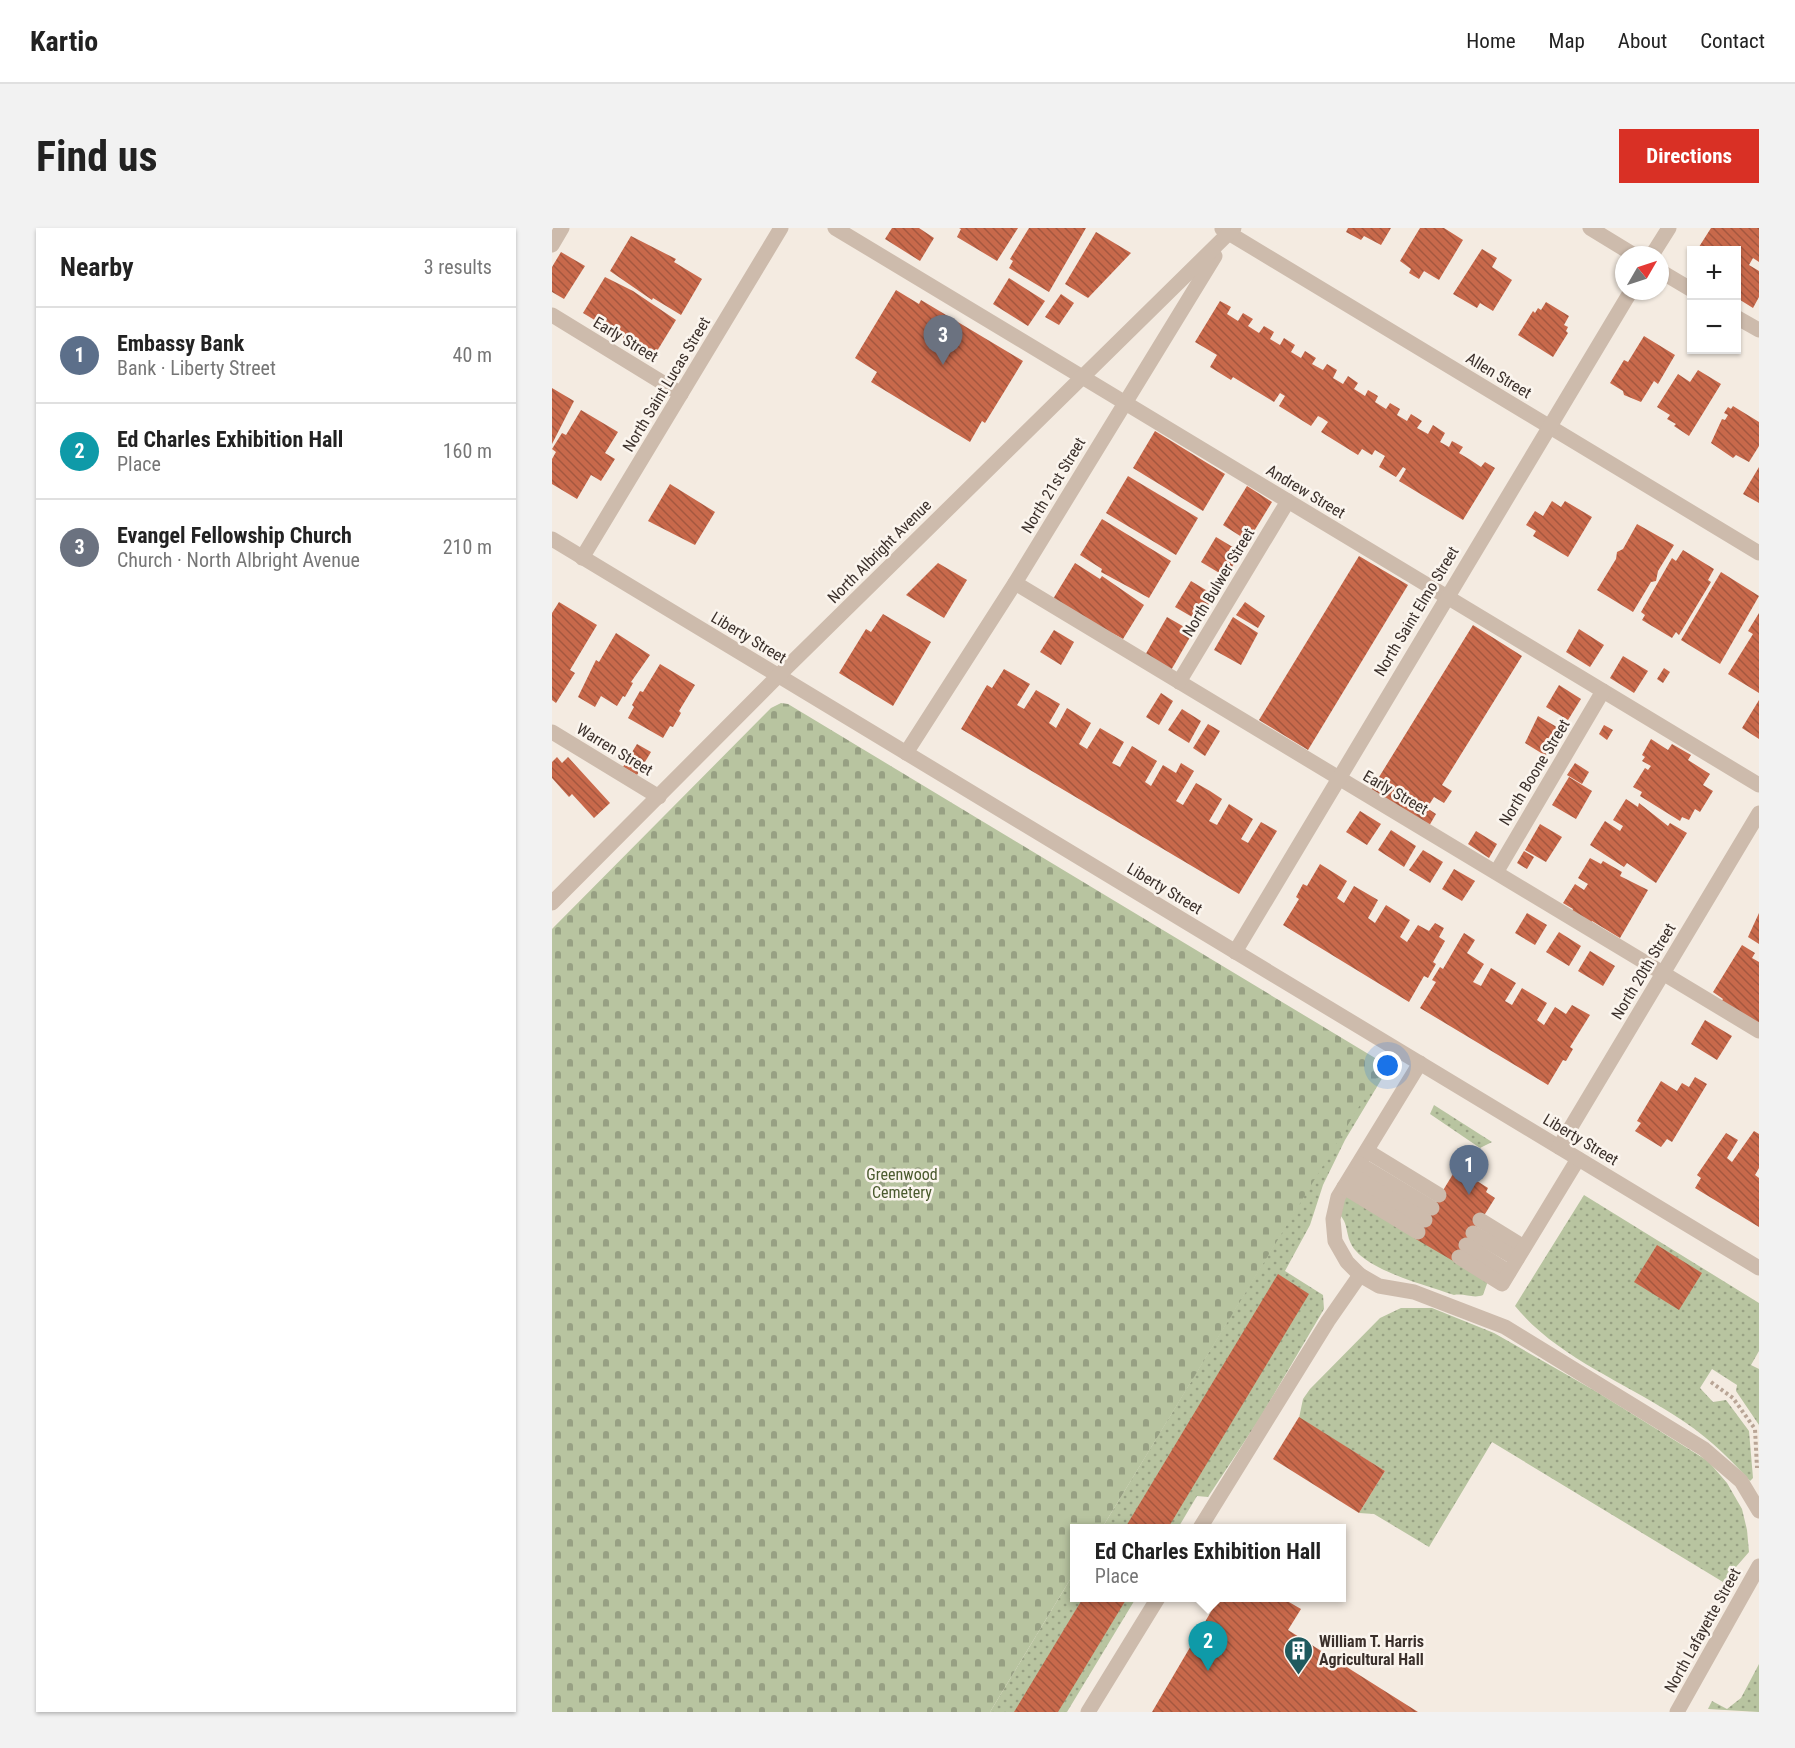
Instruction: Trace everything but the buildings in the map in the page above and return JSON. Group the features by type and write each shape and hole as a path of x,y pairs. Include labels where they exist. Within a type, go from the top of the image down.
{"street":[{"path":"552,245 562,228"},
{"name":"North Saint Lucas Street","path":"582,558 781,228"},
{"name":"Andrew Street","path":"835,228 1759,785"},
{"path":"1590,228 1619,246"},
{"path":"1658,246 1669,228"},
{"name":"North Albright Avenue","path":"552,903 778,676 1083,378 1228,230"},
{"name":"North 21st Street","path":"906,753 1015,583 1228,230"},
{"name":"Allen Street","path":"1228,230 1759,553"},
{"path":"1669,276 1687,287"},
{"name":"North Saint Elmo Street","path":"1235,952 1626,300"},
{"name":"Early Street","path":"552,315 681,394"},
{"path":"1741,319 1759,330"},
{"name":"North Bulwer Street","path":"1179,682 1288,501"},
{"name":"Liberty Street","path":"552,540 1759,1268"},
{"name":"Early Street","path":"1015,583 1338,779 1497,871 1662,974 1759,1031"},
{"name":"North Boone Street","path":"1497,871 1603,691"},
{"name":"Warren Street","path":"552,732 658,797"},
{"name":"North 20th Street","path":"1559,1147 1759,813"},
{"path":"1420,1063 1338,1197 1333,1219 1335,1241 1347,1262 1360,1275 1379,1286 1414,1292 1505,1327 1704,1449 1741,1481 1759,1510"},
{"path":"1513,1265 1578,1159"},
{"path":"1355,1169 1429,1214 1355,1169"},
{"path":"1513,1265 1469,1239 1513,1265"},
{"path":"1202,1524 1328,1321 1360,1275"},
{"name":"North Lafayette Street","path":"1677,1712 1759,1566"},
{"path":"1088,1712 1156,1602"}],"path":[{"path":"1711,1382 1733,1398 1755,1429 1757,1471"}],"green space":[{"name":"Greenwood Cemetery","path":"781,703 788,704 1385,1064 1104,1524 1070,1524 1070,1580 990,1712 552,1712 552,929 771,708"},
{"path":"1379,1072 1384,1075 1345,1140 1323,1185 1310,1225 1285,1271 1323,1295 1324,1309 1260,1418 1208,1497 1197,1496 1180,1524 1104,1524"},
{"path":"1434,1105 1492,1142 1480,1148 1430,1114"},
{"path":"1584,1195 1759,1303 1759,1351 1751,1365 1759,1369 1759,1425 1736,1391 1737,1385 1712,1369 1700,1388 1713,1402 1726,1400 1749,1431 1753,1478 1750,1481 1695,1429 1569,1353 1531,1324 1515,1306"},
{"path":"1348,1196 1488,1281 1483,1295 1454,1295 1402,1278 1364,1259 1352,1246 1340,1215 1343,1198"},
{"path":"1401,1308 1432,1308 1494,1333 1597,1392 1708,1461 1727,1483 1742,1509 1749,1552 1723,1582 1492,1442 1429,1547 1374,1514 1359,1513 1385,1471 1299,1418 1303,1399 1310,1389 1380,1318"},
{"path":"1070,1580 1070,1602 1134,1602 1067,1712 990,1712"},
{"path":"1759,1664 1759,1712 1708,1709 1712,1701 1727,1709 1741,1698"}],"place":[{"name":"Evangel Fellowship Church","path":"943,365"},
{"name":"Embassy Bank","path":"1469,1195"},
{"name":"Ed Charles Exhibition Hall","path":"1208,1671"},
{"name":"William T. Harris Agricultural Hall","path":"1298,1676"}]}
